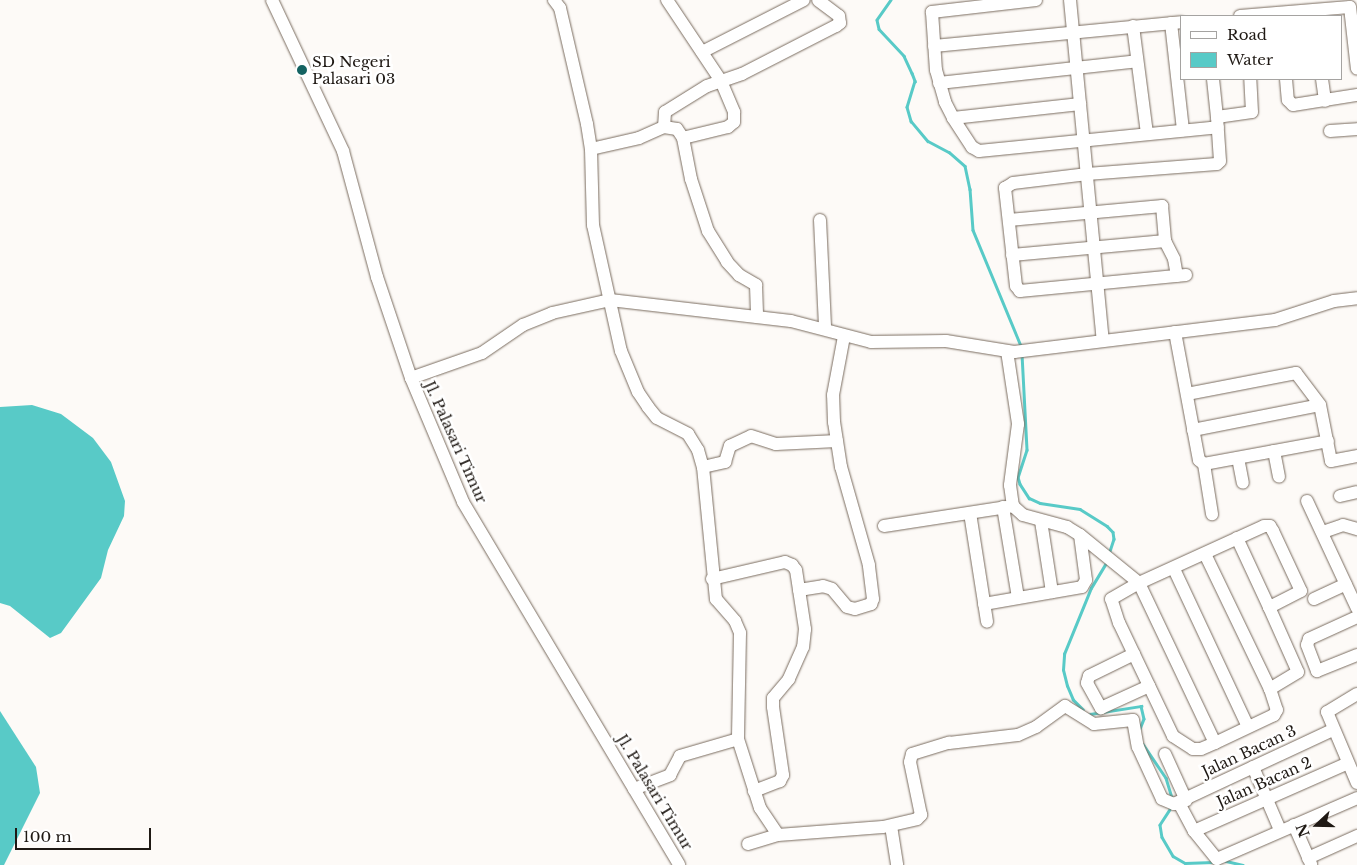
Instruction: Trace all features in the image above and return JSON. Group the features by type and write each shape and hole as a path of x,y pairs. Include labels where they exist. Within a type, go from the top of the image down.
{"street":[{"name":"Jl. Palasari Timur","path":"272,0 343,151 377,277 411,378 463,502 680,865"},
{"path":"554,0 560,8 591,149 593,225 621,351 638,392 657,418 675,426 694,441 703,467 712,579 716,599 735,621 740,633 738,739 754,791 764,815 778,835"},
{"path":"667,0 721,81 734,112 734,122 728,127 684,138"},
{"path":"702,52 804,0"},
{"path":"664,127 665,112 707,86 840,23 839,16 818,0"},
{"path":"1036,0 935,9 931,16 938,83 952,118 972,146 979,151 1183,130 1218,122 1252,112 1250,80"},
{"path":"1070,0 1103,340"},
{"path":"1261,15 1280,14 1294,5 1316,12 1350,6 1357,68"},
{"path":"934,46 1176,22 1183,130"},
{"path":"1134,26 1146,134"},
{"path":"938,83 1138,61"},
{"path":"1009,220 1090,211 1162,206 1165,241 1181,276 1097,282 1020,291 1012,255 1005,188 1008,184 1087,174 1218,164 1220,161 1218,122 1213,80"},
{"path":"1286,80 1290,103 1325,101 1357,95"},
{"path":"1322,80 1325,101"},
{"path":"952,118 1080,104"},
{"path":"591,149 639,138 664,127 678,129 684,138 691,179 708,231 728,262 739,275 756,285 758,317"},
{"path":"1330,131 1357,128"},
{"path":"820,220 825,328"},
{"path":"1012,255 1165,241"},
{"path":"411,378 482,353 523,325 552,313 610,300 758,317 825,328 844,336 870,342 946,341 1011,351 1275,320 1334,301 1357,298"},
{"path":"1175,332 1199,460 1204,464 1212,514"},
{"path":"799,590 822,586 832,589 847,607 855,609 871,604 873,599 869,565 841,467 837,440 833,395 844,336"},
{"path":"1011,351 1018,424 1008,506 1018,598"},
{"path":"1187,394 1296,373 1320,406 1332,461 1357,456"},
{"path":"1193,430 1320,406"},
{"path":"703,467 724,462 730,446 751,436 776,444 837,440"},
{"path":"1204,464 1328,441"},
{"path":"1274,451 1279,477"},
{"path":"1238,458 1243,483"},
{"path":"1340,496 1357,492"},
{"path":"1308,501 1357,608"},
{"path":"884,526 1008,506 1023,515 1067,527 1080,535 1139,584 1215,743"},
{"path":"970,512 987,622"},
{"path":"1041,521 1052,592"},
{"path":"1323,532 1343,525 1357,529"},
{"path":"1205,554 1270,688 1276,713 1248,728 1197,750 1176,739 1149,686 1111,603 1115,594 1174,569 1237,538 1270,526 1300,586 1299,593 1269,607"},
{"path":"984,604 1086,584 1080,535"},
{"path":"1237,538 1298,672"},
{"path":"712,579 785,562 792,565 796,570 805,628 803,647 789,679 773,698 775,739 782,779 754,791"},
{"path":"1174,569 1248,728"},
{"path":"1314,599 1346,584"},
{"path":"1315,669 1307,645 1309,639 1357,617"},
{"path":"1134,654 1088,676 1087,683 1101,708 1149,686"},
{"path":"1270,688 1298,672 1315,669 1321,671 1357,655"},
{"path":"1356,696 1327,712 1357,783"},
{"path":"748,844 778,835 891,826 917,820 921,815 910,762 917,750 981,737 1018,735 1036,727 1065,706 1094,724 1134,720 1141,756 1162,799 1176,802"},
{"name":"Jalan Bacan 3","path":"1176,802 1333,730"},
{"path":"634,789 670,775 680,756 738,739"},
{"path":"1165,754 1176,802 1194,831 1217,859 1357,798"},
{"name":"Jalan Bacan 2","path":"1194,831 1348,763"},
{"path":"1253,767 1280,830"},
{"path":"1294,825 1310,862 1357,836"},
{"path":"891,826 897,865"}],"water":[{"path":"32,405 61,414 93,438 111,462 125,501 124,516 108,550 101,578 61,633 50,638 10,606 0,603 0,407"},
{"path":"0,711 36,767 40,793 4,865 0,865"}],"waterway":[{"path":"891,0 877,20 879,29 904,56 915,81 907,107 911,121 928,141 949,152 965,166 970,189 973,230 1021,346"},
{"path":"1022,354 1027,450 1018,477 1020,484 1029,498 1040,503 1080,509 1107,526 1113,532 1114,539 1109,554"},
{"path":"1083,710 1073,700 1067,686 1063,670 1064,654 1091,588 1107,561"},
{"path":"1090,714 1141,706 1144,719 1140,729"},
{"path":"1143,744 1166,778 1172,798"},
{"path":"1171,808 1160,825 1162,837 1173,856 1185,863 1213,862"},
{"path":"1226,861 1243,865"}],"place":[{"name":"SD Negeri Palasari 03","path":"302,70"}]}
